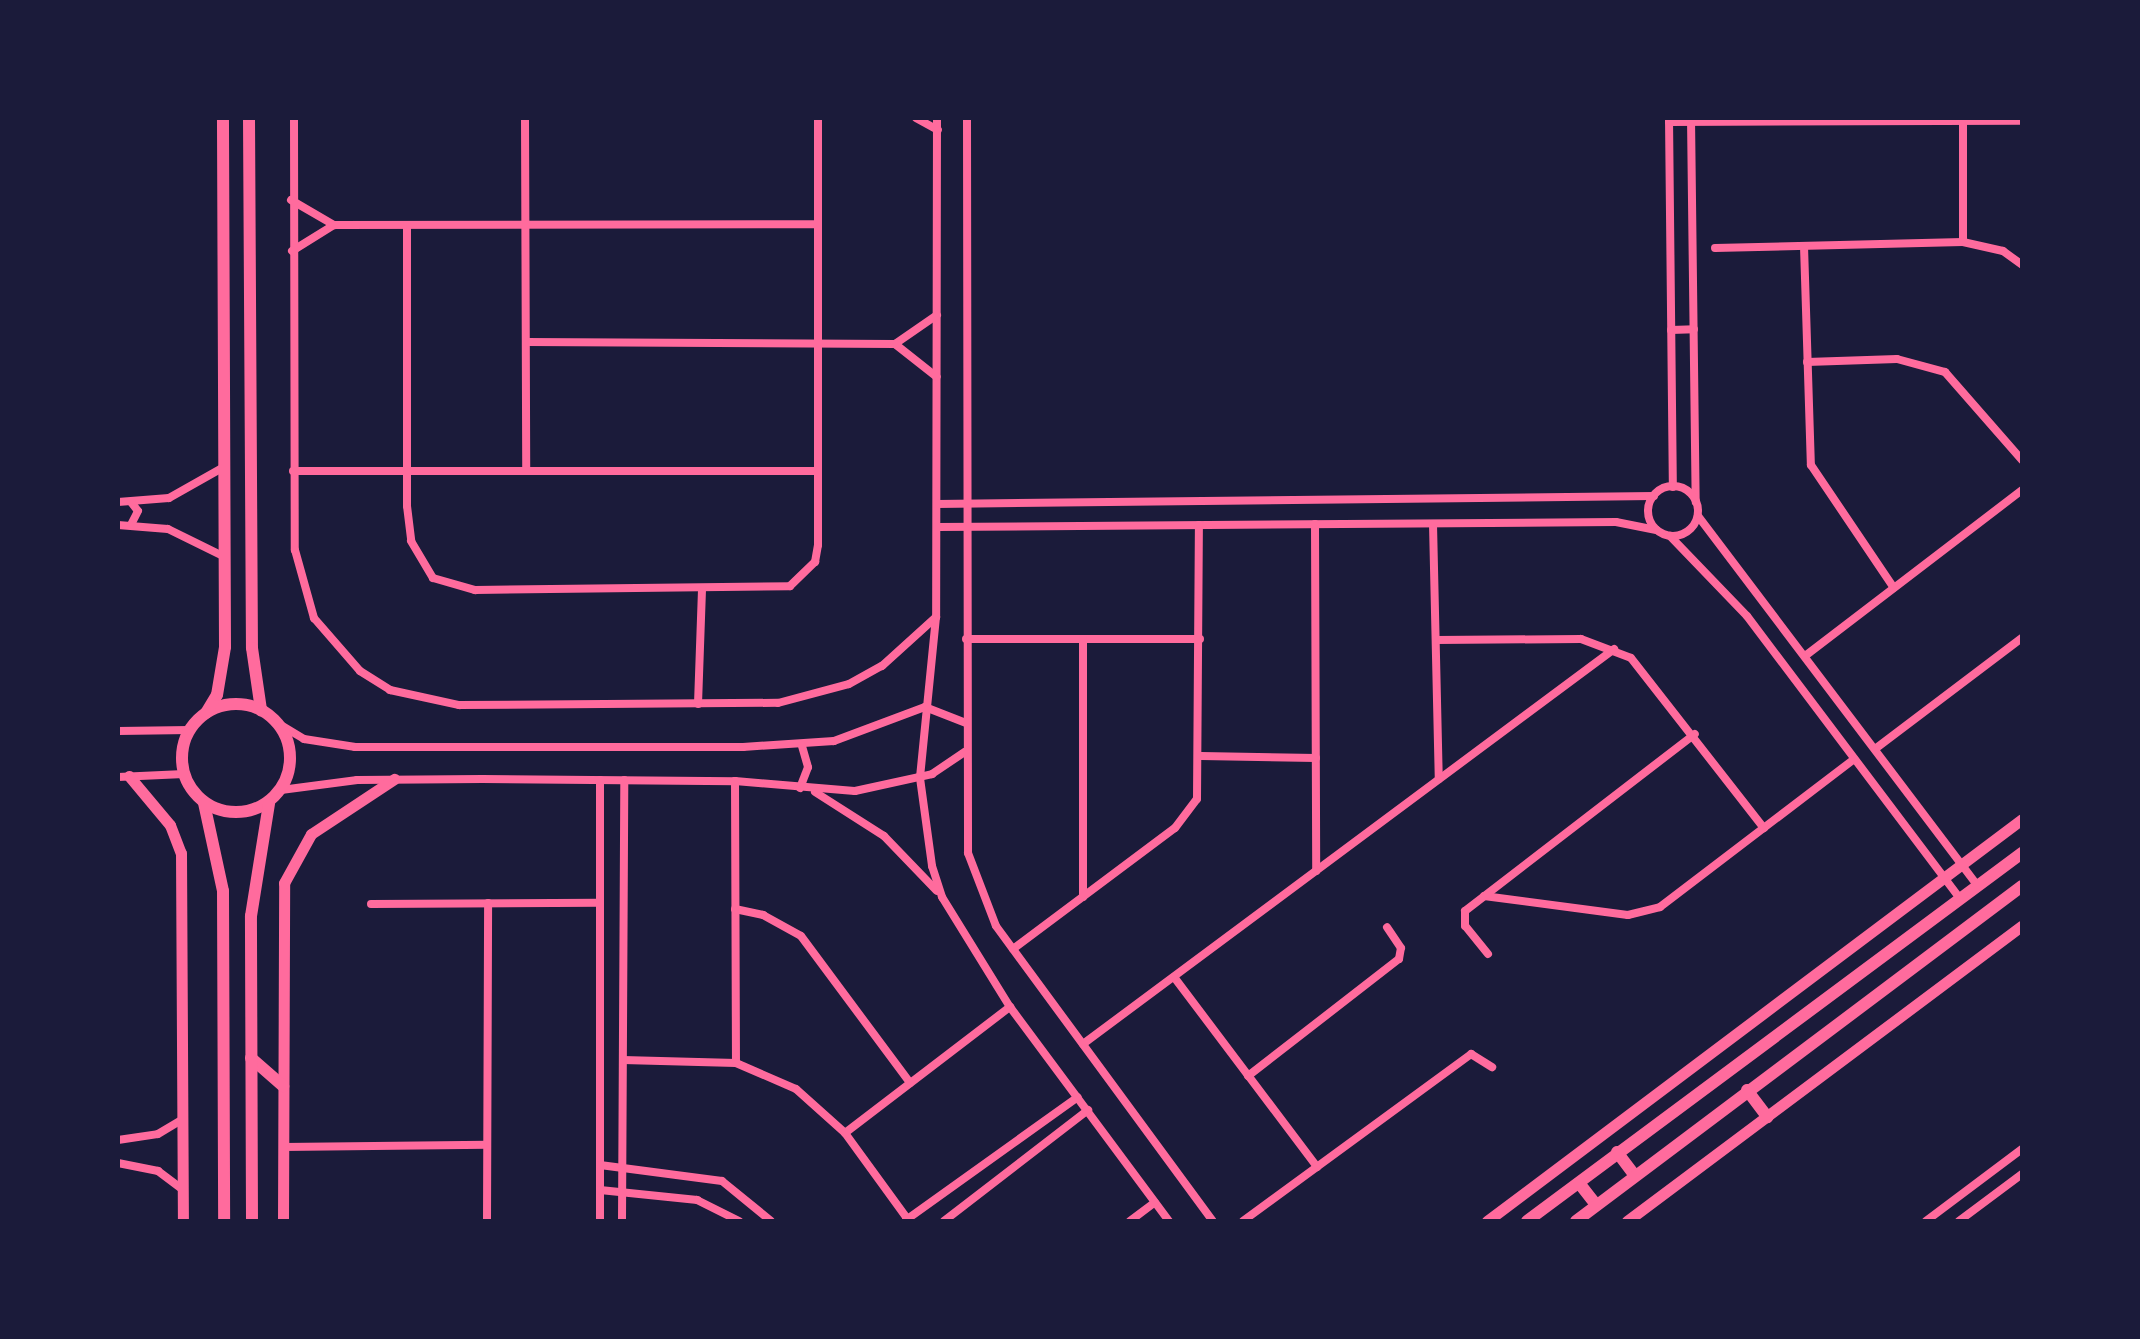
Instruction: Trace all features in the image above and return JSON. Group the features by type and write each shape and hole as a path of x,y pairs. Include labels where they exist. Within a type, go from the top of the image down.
{"main road":[{"path":"223,118 223,671 206,713 190,730 184,774 204,803 223,891 224,1221"},
{"path":"249,118 252,648 261,710"},
{"path":"204,803 236,813 269,803 281,790 291,757 279,724 261,710 239,704 206,713"},
{"path":"252,1221 251,916 269,803"},
{"path":"1527,1221 2022,853"},
{"path":"1576,1221 2022,886"},
{"path":"251,1058 283,1086"},
{"path":"1747,1090 1767,1117"},
{"path":"1617,1152 1635,1176"},
{"path":"1579,1183 1596,1205"}],"street":[{"path":"294,118 291,200 295,550 314,618 334,647 390,690 459,705 778,703 849,684 892,659 936,617"},
{"path":"525,118 526,471"},
{"path":"407,225 406,471 419,561 453,588 773,589 805,577 818,545 818,118"},
{"path":"916,118 938,130"},
{"path":"937,118 936,617 920,778 942,897"},
{"path":"967,118 965,752 971,866 1013,949 1213,1221"},
{"path":"1673,487 1669,120 2022,121"},
{"path":"1691,120 1698,516 1978,886"},
{"path":"1963,121 1963,242"},
{"path":"291,200 334,225 818,224"},
{"path":"292,251 334,225"},
{"path":"1715,248 1963,242 2003,251 2022,265"},
{"path":"1804,246 1807,362 1818,483 1894,588"},
{"path":"526,342 895,344 937,315"},
{"path":"1671,330 1694,329"},
{"path":"895,344 937,377"},
{"path":"1807,362 1897,359 1945,372 1966,387 2022,460"},
{"path":"118,502 190,491 225,467"},
{"path":"293,471 818,471"},
{"path":"937,504 1654,496 1673,487"},
{"path":"1673,487 1696,502"},
{"path":"1805,656 2022,490"},
{"path":"1654,496 1649,517 1656,530"},
{"path":"130,525 138,516 131,502"},
{"path":"1670,536 1685,534 1698,516"},
{"path":"937,527 1616,522 1656,530 1670,536 1717,580 1960,899"},
{"path":"1315,524 1316,871"},
{"path":"1433,524 1439,779"},
{"path":"118,525 189,536 225,557"},
{"path":"1013,949 1188,815 1201,756 1199,525"},
{"path":"698,704 702,590"},
{"path":"1875,749 2022,638"},
{"path":"966,639 1200,639"},
{"path":"1083,639 1083,897"},
{"path":"1436,640 1581,639 1614,649 1646,671 1764,828"},
{"path":"1083,1044 1614,649"},
{"path":"279,724 304,739 355,747 802,746 925,707 966,723"},
{"path":"118,731 190,730"},
{"path":"1488,954 1462,918 1484,896 1695,734"},
{"path":"800,788 808,767 802,746"},
{"path":"281,790 394,779 735,781 811,790 866,790 920,778 965,752"},
{"path":"1201,756 1316,758"},
{"path":"1484,896 1644,913 1764,828 1854,759"},
{"path":"123,776 184,774"},
{"path":"123,776 170,825 181,853 183,1221"},
{"path":"283,1221 289,865 311,834 394,779"},
{"path":"600,780 600,1221"},
{"path":"622,1221 624,780"},
{"path":"735,781 736,1063"},
{"path":"811,790 884,836 942,897 1010,1007 1169,1221"},
{"path":"1487,1221 2022,819"},
{"path":"487,1221 488,903"},
{"path":"371,904 599,903"},
{"path":"735,909 763,915 801,936 910,1083"},
{"path":"1627,1221 2022,926"},
{"path":"1248,1076 1399,959 1401,948 1387,927"},
{"path":"1174,977 1317,1167"},
{"path":"845,1133 1010,1007"},
{"path":"1243,1221 1471,1054 1492,1067"},
{"path":"623,1060 736,1063 796,1089 845,1133 908,1220 1078,1097"},
{"path":"944,1221 1088,1110"},
{"path":"118,1140 158,1134 183,1119"},
{"path":"283,1147 487,1145"},
{"path":"1926,1221 2022,1149"},
{"path":"118,1163 158,1171 182,1189"},
{"path":"600,1165 722,1181 771,1221"},
{"path":"1943,1208 1956,1221 2022,1174"},
{"path":"600,1190 697,1200 739,1221"},
{"path":"1130,1221 1155,1202"}]}
